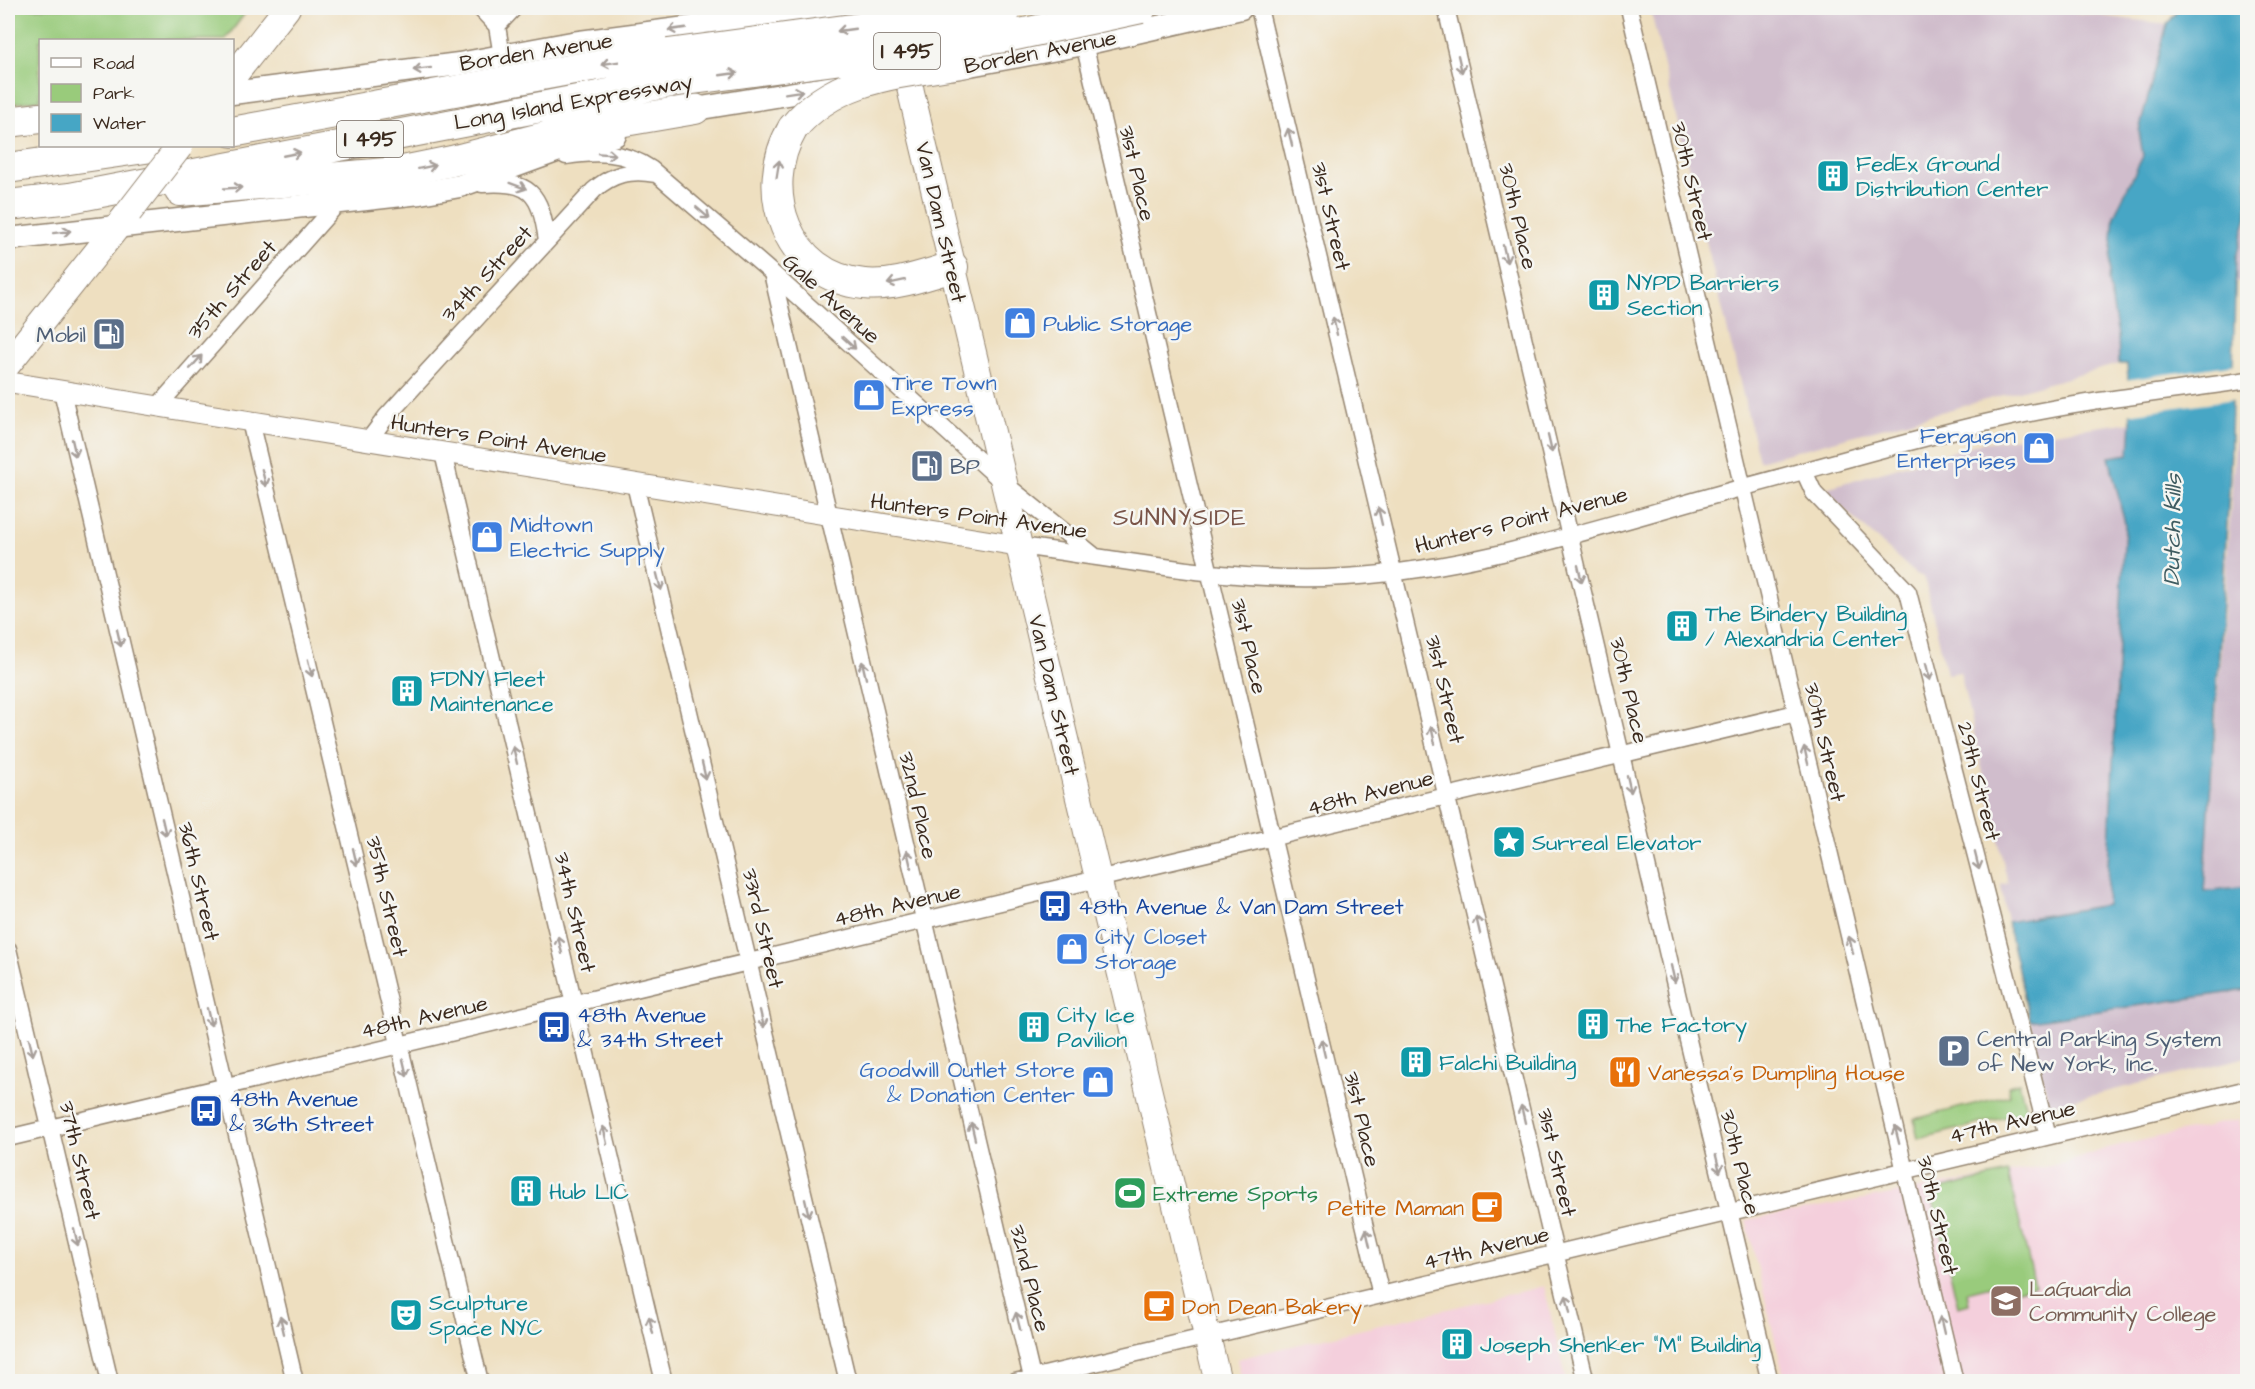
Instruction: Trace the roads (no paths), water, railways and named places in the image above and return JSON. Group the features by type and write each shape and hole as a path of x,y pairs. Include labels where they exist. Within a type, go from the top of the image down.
{"highway":[{"name":"Long Island Expressway","path":"8,205 70,198 669,68 1008,8"},
{"name":"Long Island Expressway","path":"234,132 436,94 669,68 1006,37 1141,8"},
{"path":"953,267 895,283 875,285 840,279 822,271 806,259 786,229 776,186 778,162 793,128 824,99 850,85 1048,47 1159,8"},
{"path":"234,111 306,101 436,94"},
{"path":"70,198 256,187 398,172 443,164 572,130 695,109"},
{"path":"8,122 39,118"},
{"path":"8,142 39,137"},
{"path":"8,168 152,147"}],"main road":[{"path":"234,75 287,8"},
{"name":"Borden Avenue","path":"234,93 502,56 753,13 839,8"},
{"name":"Van Dam Street","path":"896,8 908,75 1218,1382"},
{"name":"Borden Avenue","path":"508,168 695,109 1084,44 1241,8"},
{"path":"8,364 179,147"},
{"path":"8,239 123,219 393,198 460,186 508,168"}],"street":[{"path":"480,8 497,26 502,56"},
{"path":"497,26 514,8"},
{"name":"31st Place","path":"1075,8 1381,1295"},
{"name":"31st Street","path":"1259,8 1586,1382"},
{"name":"30th Place","path":"1446,8 1770,1382"},
{"name":"30th Street","path":"1629,8 1955,1382"},
{"name":"Gale Avenue","path":"508,168 574,155 609,154 637,161 659,176 772,273 1005,484 1094,556"},
{"name":"34th Street","path":"368,441 386,417 594,190 607,180 630,172 659,176"},
{"path":"460,186 504,182 525,187 535,197 541,208 547,240"},
{"name":"35th Street","path":"158,406 338,203"},
{"name":"32nd Place","path":"772,273 924,921 1027,1380"},
{"name":"Hunters Point Avenue","path":"8,382 1020,546 1210,574 1298,579 1395,573 1466,561 1982,424 2111,399 2247,380"},
{"name":"36th Street","path":"62,391 295,1382"},
{"name":"35th Street","path":"250,422 480,1382"},
{"name":"34th Street","path":"443,453 664,1382"},
{"name":"29th Street","path":"1804,471 1814,493 1908,592 2048,1136"},
{"name":"33rd Street","path":"635,484 848,1382"},
{"name":"48th Avenue","path":"8,1138 1796,713"},
{"name":"37th Street","path":"8,949 111,1382"},
{"name":"47th Avenue","path":"1027,1380 2247,1089"}],"water":[{"name":"Dutch Kills","path":"2180,8 2247,8 2247,217 2236,257 2230,475 2204,892 2247,887 2247,990 2030,1021 2007,922 2106,905 2125,524 2109,457 2129,454 2131,422 2127,364 2119,364 2118,335 2108,281 2114,216 2143,156 2139,131 2167,24"}],"place":[{"name":"FedEx Ground Distribution Center","path":"1833,176"},
{"name":"NYPD Barriers Section","path":"1604,295"},
{"name":"Public Storage","path":"1020,323"},
{"name":"Mobil","path":"109,334"},
{"name":"Tire Town Express","path":"869,395"},
{"name":"Ferguson Enterprises","path":"2039,448"},
{"name":"BP","path":"927,466"},
{"name":"Midtown Electric Supply","path":"487,537"},
{"name":"The Bindery Building / Alexandria Center","path":"1682,626"},
{"name":"FDNY Fleet Maintenance","path":"407,691"},
{"name":"Surreal Elevator","path":"1509,842"},
{"name":"48th Avenue & Van Dam Street","path":"1055,906"},
{"name":"City Closet Storage","path":"1072,949"},
{"name":"The Factory","path":"1593,1024"},
{"name":"48th Avenue & 34th Street","path":"554,1027"},
{"name":"City Ice Pavilion","path":"1034,1027"},
{"name":"Central Parking System of New York, Inc.","path":"1954,1051"},
{"name":"Falchi Building","path":"1416,1062"},
{"name":"Vanessa's Dumpling House","path":"1625,1072"},
{"name":"Goodwill Outlet Store & Donation Center","path":"1098,1082"},
{"name":"48th Avenue & 36th Street","path":"206,1111"},
{"name":"Hub LIC","path":"526,1191"},
{"name":"Extreme Sports","path":"1130,1193"},
{"name":"Petite Maman","path":"1487,1207"},
{"name":"LaGuardia Community College","path":"2006,1301"},
{"name":"Don Dean Bakery","path":"1159,1306"},
{"name":"Sculpture Space NYC","path":"406,1315"},
{"name":"Joseph Shenker \"M\" Building","path":"1457,1344"}],"district":[{"name":"SUNNYSIDE","path":"1180,517"}]}
